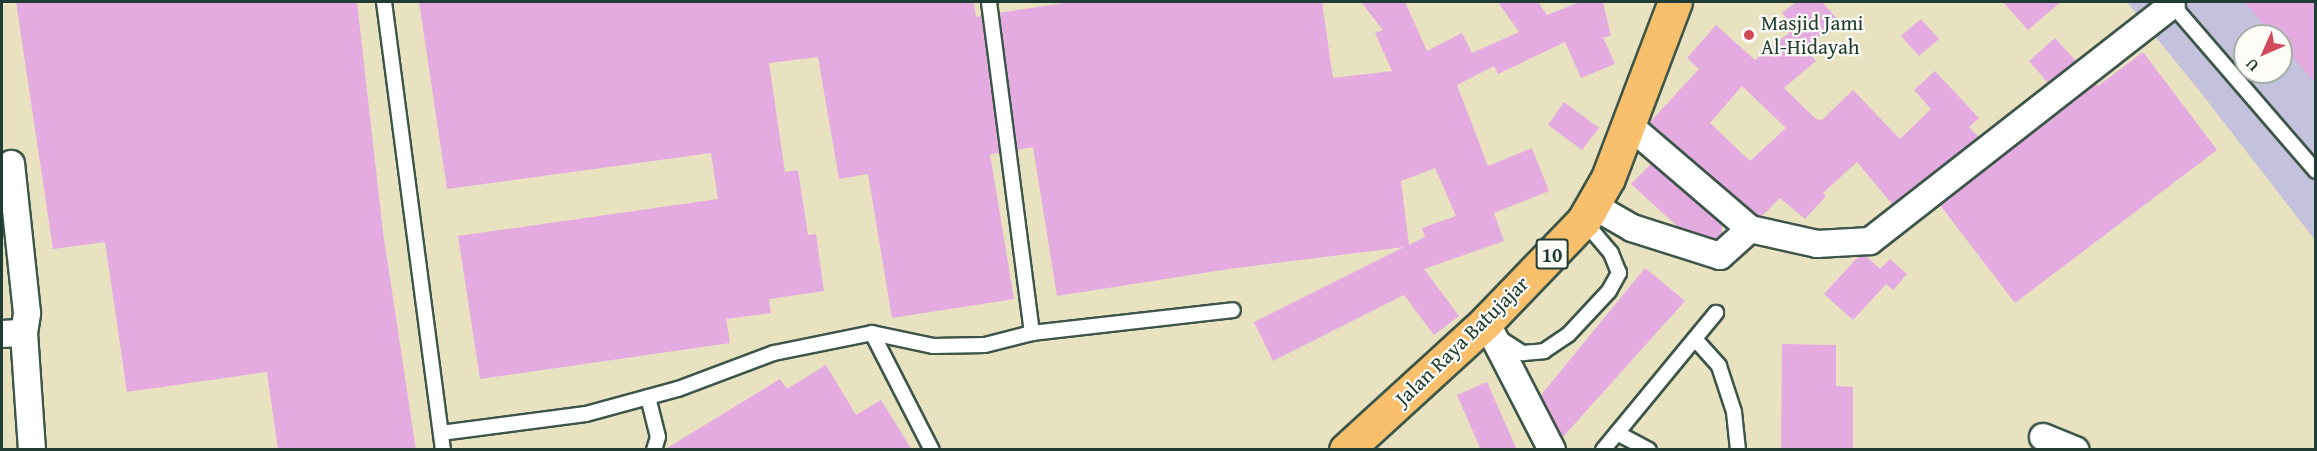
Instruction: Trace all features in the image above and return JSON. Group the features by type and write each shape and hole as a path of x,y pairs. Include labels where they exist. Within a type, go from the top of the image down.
{"highway":[{"name":"Jalan Raya Batujajar","path":"1346,450 1488,328 1589,213 1630,126 1675,2"}],"street":[{"path":"1630,126 1750,229 1817,244 1870,241 2170,3"},
{"path":"11,164 26,285 13,333 32,450"},
{"path":"1589,213 1720,256 1750,229"},
{"path":"1488,328 1552,450"},
{"path":"2043,436 2075,450"}],"lane":[{"path":"384,2 442,450"},
{"path":"989,2 998,97 1032,333"},
{"path":"2170,3 2316,171"},
{"path":"1488,328 1523,353 1544,351 1568,335 1610,291 1619,273 1589,213"},
{"path":"441,434 586,414 648,397 774,353 872,333 933,346 985,345 1032,333 1233,310"},
{"path":"1603,450 1716,313"},
{"path":"872,333 932,450"},
{"path":"1695,339 1719,366 1734,412 1738,450"},
{"path":"648,397 658,437 654,450"},
{"path":"1617,433 1649,450"}],"shaded area":[{"path":"2127,2 2315,2 2315,240 2198,89"}],"building":[{"path":"16,2 357,2 383,232 416,450 278,450 267,372 127,392 105,242 53,249"},
{"path":"419,2 974,2 976,17 982,16 1000,153 990,154 1014,299 892,318 868,174 839,179 818,57 769,63 785,172 798,170 808,235 816,234 824,291 769,299 771,313 726,319 730,343 480,379 458,236 718,199 711,153 447,189"},
{"path":"1070,2 1322,2 1333,78 1392,71 1375,33 1383,30 1361,2 1405,2 1427,51 1462,33 1472,53 1519,32 1498,2 1538,2 1547,15 1580,2 1603,2 1611,36 1603,37 1615,64 1581,78 1565,42 1498,74 1494,66 1457,85 1488,166 1532,148 1549,191 1494,213 1504,241 1424,269 1459,316 1434,335 1404,295 1273,361 1254,322 1404,247 1229,269 1057,296 1033,147 1017,150 999,13","holes":["1435,168 1456,216 1422,228 1425,237 1409,245 1401,181"]},
{"path":"1796,2 1822,2 1838,20 1805,48 1816,61 1784,88 1816,119 1822,120 1853,90 1900,139 1931,109 1914,90 1935,71 1979,118 1969,127 1979,137 1892,204 1857,162 1823,193 1826,196 1805,219 1780,198 1762,216 1757,215 1649,123 1699,69 1687,58 1716,25 1755,60 1795,28 1782,13","holes":["1742,86 1786,128 1750,161 1710,123"]},
{"path":"2003,2 2061,2 2028,30"},
{"path":"2244,2 2316,2 2316,84 2293,58 2293,24 2263,24"},
{"path":"1921,19 1939,39 1919,56 1901,36"},
{"path":"2055,38 2076,61 2048,83 2029,61"},
{"path":"2143,52 2217,150 2015,303 1940,205 2095,84 2098,86"},
{"path":"1564,102 1599,128 1582,150 1548,125"},
{"path":"1651,164 1722,225 1722,234 1716,239 1678,227 1631,184"},
{"path":"1866,256 1880,269 1890,259 1907,274 1893,290 1886,284 1853,320 1824,294 1858,257"},
{"path":"1645,268 1685,301 1562,438 1541,395"},
{"path":"1782,344 1836,345 1836,386 1853,387 1853,450 1781,450"},
{"path":"826,365 856,415 881,400 912,450 664,450 780,379 787,389"},
{"path":"1487,382 1517,450 1481,450 1457,395"}],"place":[{"name":"Masjid Jami Al-Hidayah","path":"1749,35"}]}
